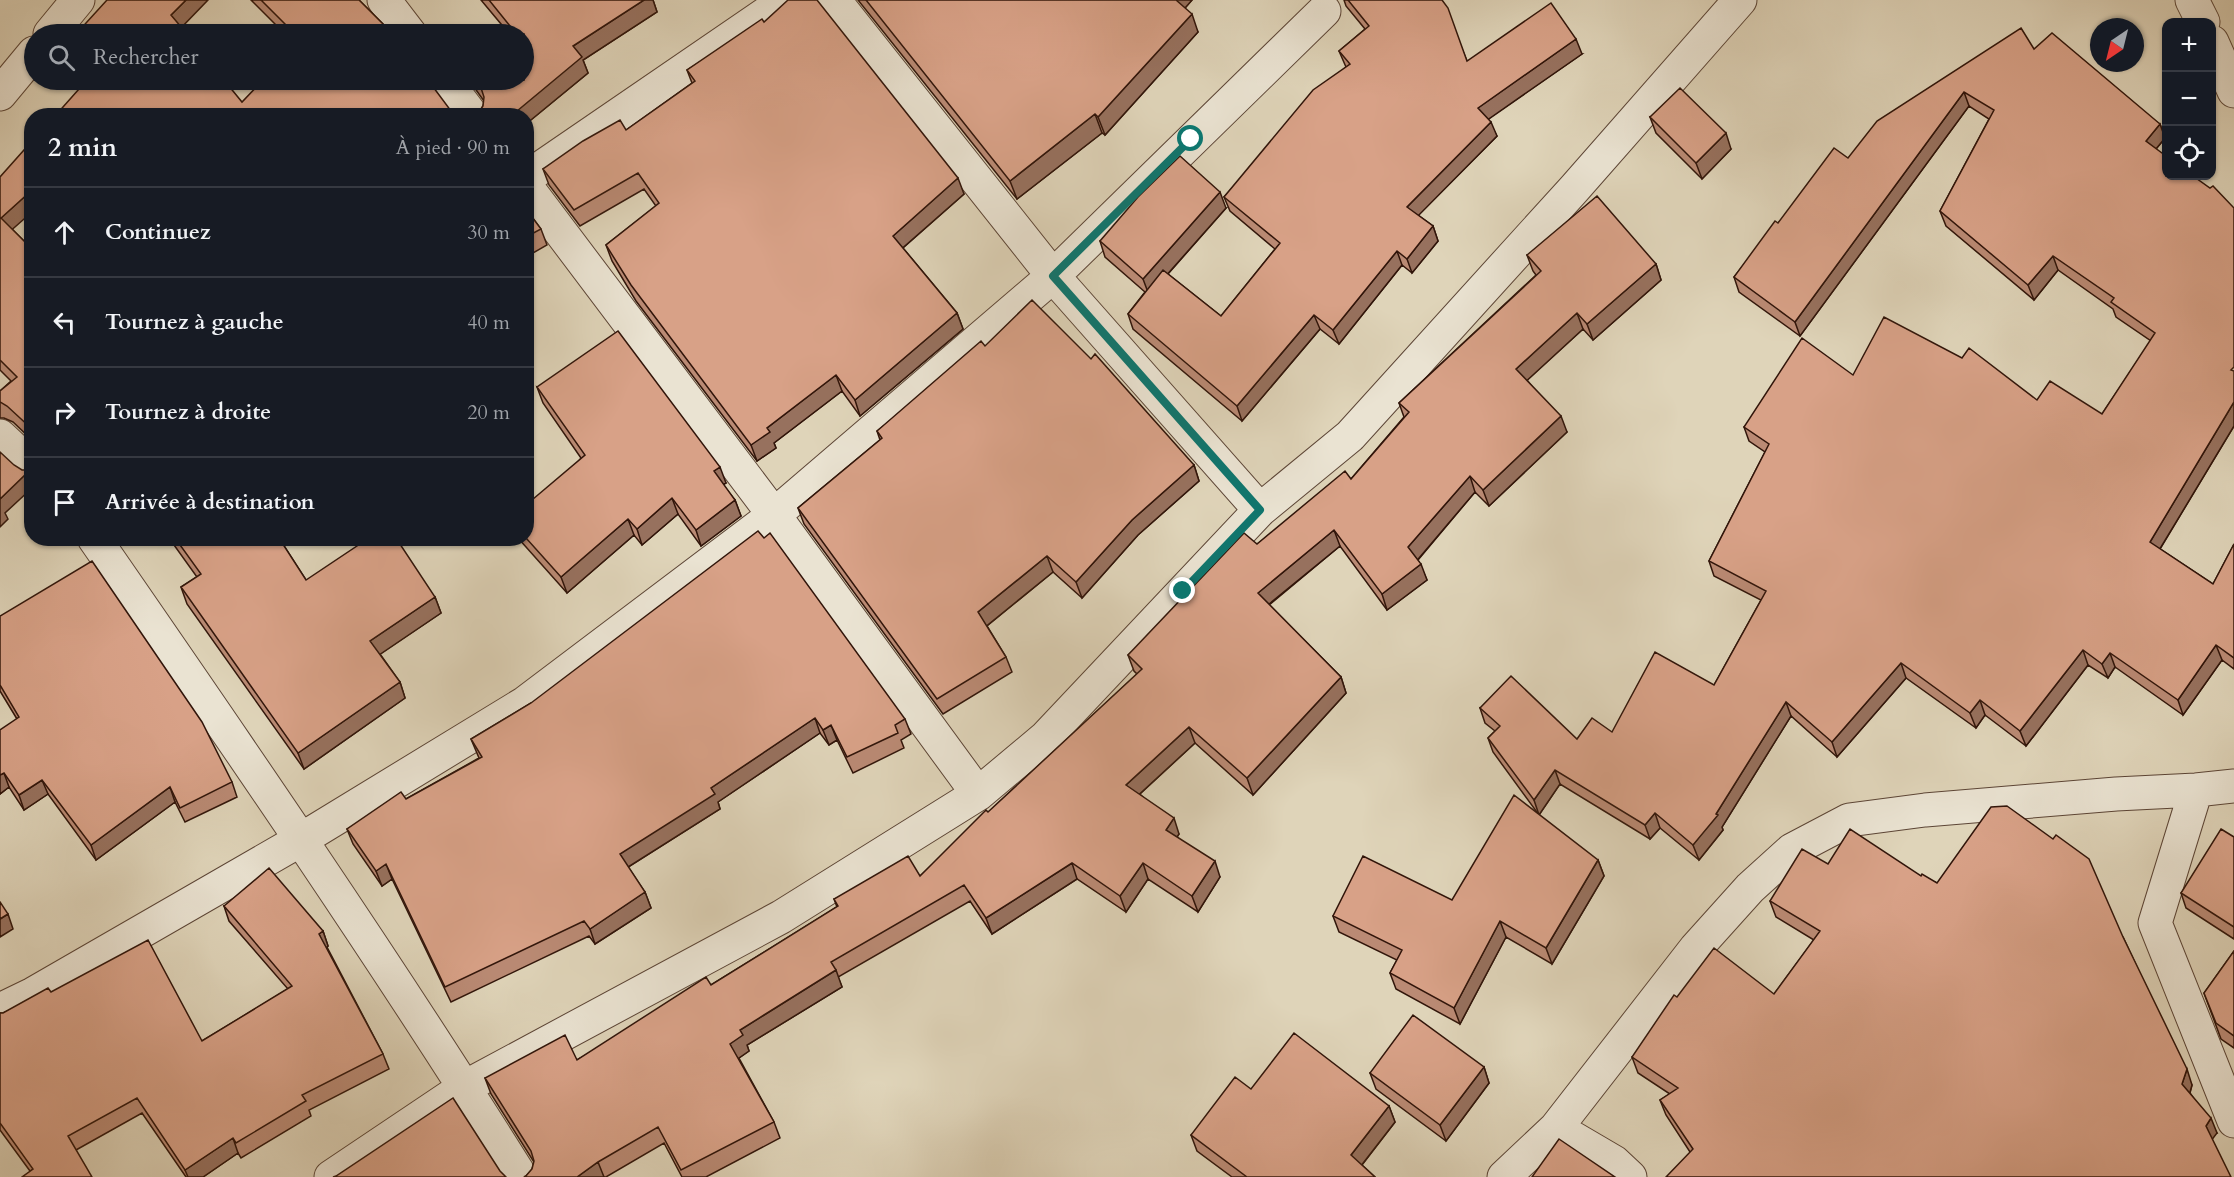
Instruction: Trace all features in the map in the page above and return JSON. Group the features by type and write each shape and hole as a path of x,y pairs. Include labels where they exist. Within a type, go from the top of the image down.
{"street":[{"path":"58,24 78,0"},
{"path":"384,0 402,24"},
{"path":"534,173 786,0"},
{"path":"834,0 1053,276 1260,510"},
{"path":"331,1177 465,1086 781,917 978,794 1045,738 1260,510 1350,436 1575,189 1740,0"},
{"path":"2192,0 2201,18"},
{"path":"0,1010 33,994 302,839 525,703 774,514 1053,276 1324,11"},
{"path":"2216,53 2234,91"},
{"path":"0,94 24,65"},
{"path":"452,90 466,108"},
{"path":"534,197 774,514 978,794"},
{"path":"0,436 24,458"},
{"path":"100,546 302,839 465,1086 521,1177"},
{"path":"1504,1177 1556,1128 1696,948 1750,888 1792,850 1849,820 1924,810 2234,786"},
{"path":"2196,790 2155,923 2234,1121"},
{"path":"1556,1128 1614,1162 1630,1177"}],"building":[{"path":"107,0 186,0 171,15 179,24 85,24"},
{"path":"261,0 359,0 383,24 285,24"},
{"path":"489,0 644,0 573,46 582,57 521,108 482,108 484,97 482,90 534,90 534,24 508,24"},
{"path":"788,0 817,0 958,178 893,236 957,313 855,400 836,375 767,428 770,432 751,445 631,285 606,245 659,203 638,173 574,210 543,169 583,141 620,120 626,130 695,81 687,70 762,19 764,22"},
{"path":"866,0 1176,0 1192,14 1098,117 1095,114 1010,181"},
{"path":"1348,0 1442,0 1448,8 1467,61 1551,3 1576,39 1478,108 1491,122 1407,207 1433,226 1407,259 1397,251 1333,330 1314,315 1237,406 1128,314 1163,270 1221,316 1280,243 1224,197 1313,90 1350,64 1339,51 1369,26"},
{"path":"2021,28 2034,49 2052,33 2090,65 2090,72 2098,72 2160,124 2146,141 2162,153 2162,180 2199,180 2210,188 2213,186 2234,208 2234,367 2231,370 2234,371 2234,402 2150,542 2213,584 2234,544 2234,658 2216,645 2178,700 2110,653 2102,664 2083,650 2020,731 1980,700 1970,713 1901,663 1832,742 1786,702 1716,814 1718,815 1693,845 1655,813 1645,825 1555,770 1534,800 1488,738 1500,726 1480,708 1511,676 1577,739 1592,718 1612,732 1655,652 1714,685 1766,591 1709,561 1769,444 1744,427 1802,338 1853,375 1884,317 1962,358 1969,348 2037,400 2050,381 2102,414 2155,333 2111,302 2114,298 2053,256 2028,285 1940,211 1994,110 1964,92 1795,322 1734,277 1775,221 1778,223 1834,148 1848,158 1877,121"},
{"path":"1680,88 1726,133 1696,163 1650,117"},
{"path":"78,90 232,90 242,102 253,90 435,90 449,108 62,108"},
{"path":"24,150 24,197 1,218 24,241 24,422 0,402 0,391 17,377 0,360 0,177"},
{"path":"1180,156 1220,192 1143,279 1100,241 1138,197"},
{"path":"1597,196 1656,264 1587,324 1577,313 1516,369 1561,416 1483,490 1470,476 1408,547 1421,564 1382,594 1334,530 1258,593 1341,677 1247,778 1189,727 1126,785 1174,818 1166,830 1215,861 1192,896 1143,863 1120,896 1072,863 986,918 964,885 831,962 836,970 740,1030 743,1035 730,1044 774,1122 681,1170 658,1127 577,1177 524,1177 532,1169 534,1161 531,1151 485,1078 565,1035 577,1060 706,977 711,985 838,906 834,899 908,856 920,876 986,810 988,812 1142,669 1128,655 1244,533 1257,544 1345,471 1351,479 1409,412 1399,403 1541,271 1527,255"},
{"path":"534,220 541,229 534,233"},
{"path":"1032,300 1091,359 1095,354 1194,465 1132,520 1076,582 1047,556 978,612 1006,657 937,699 798,508 882,438 877,431 981,341 985,346"},
{"path":"618,331 720,467 714,471 735,500 696,530 672,498 637,529 628,519 561,577 533,546 534,498 585,455 537,387"},
{"path":"0,452 14,465 24,470 24,476 0,499"},
{"path":"758,531 764,538 770,533 905,719 895,725 898,733 847,757 831,725 823,730 815,718 711,788 715,794 620,854 645,892 590,929 584,921 445,987 386,864 376,871 347,829 401,792 406,799 482,757 471,739 531,703"},
{"path":"181,546 284,546 306,580 357,546 401,546 435,597 370,641 400,682 298,753 181,587 201,574"},
{"path":"92,561 202,722 232,782 180,808 170,787 91,845 42,780 19,795 4,773 0,775 0,730 19,717 0,685 0,616"},
{"path":"1514,795 1598,860 1546,948 1500,921 1454,1008 1390,973 1402,950 1333,916 1363,856 1452,900"},
{"path":"2007,806 2053,839 2056,835 2089,859 2123,937 2187,1069 2182,1084 2211,1118 2206,1126 2231,1177 1666,1177 1693,1149 1660,1100 1678,1088 1632,1057 1674,995 1677,997 1714,948 1774,994 1820,931 1770,901 1802,849 1828,864 1850,829 1921,876 1922,874 1937,883 1991,807"},
{"path":"2221,829 2234,837 2234,927 2181,893"},
{"path":"269,868 323,931 319,934 383,1054 302,1095 306,1101 236,1143 233,1138 185,1170 137,1098 68,1136 92,1177 22,1177 33,1169 0,1123 0,1013 48,988 51,992 148,940 202,1041 292,986 224,906"},
{"path":"0,902 8,914 0,919"},
{"path":"2234,951 2234,1036 2216,1023 2204,993"},
{"path":"1413,1015 1484,1067 1440,1125 1370,1073"},
{"path":"1294,1033 1389,1106 1351,1155 1375,1177 1247,1177 1191,1135 1235,1077 1251,1089"},
{"path":"453,1098 506,1177 333,1177 336,1176"},
{"path":"1559,1139 1615,1177 1532,1177"}],"route":[{"path":"1183,591 1260,510 1053,276 1191,139"}]}
